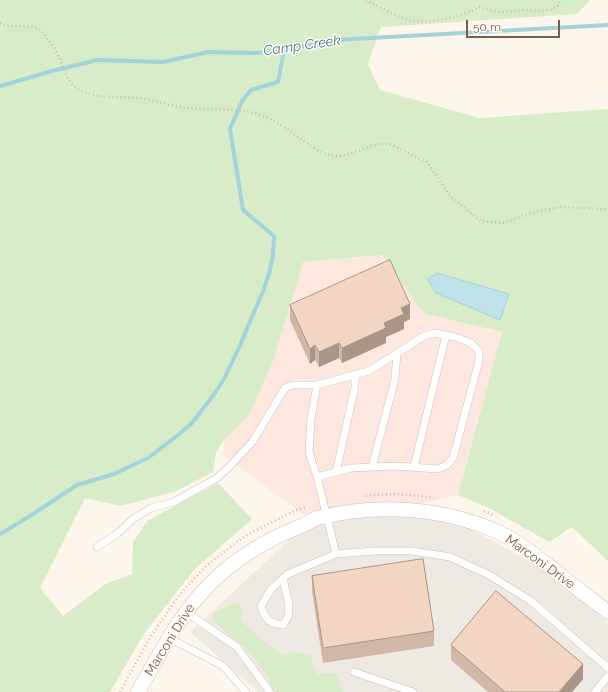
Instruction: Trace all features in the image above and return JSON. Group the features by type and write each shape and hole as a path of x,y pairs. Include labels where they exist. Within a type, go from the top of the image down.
{"street":[{"name":"Marconi Drive","path":"138,692 169,638 186,612 212,582 236,561 251,550 269,540 316,519 356,511 411,509 474,523 499,532 526,548 608,612"}],"lane":[{"path":"97,547 118,534 133,519 151,508 174,502 217,478 253,441 285,388 292,385 317,385 369,370 424,336 435,333 455,337 471,343 478,351 479,361 453,458 447,465 438,469 396,466 351,468 317,477"},
{"path":"414,467 446,335"},
{"path":"372,467 395,379 397,353"},
{"path":"336,472 355,387 355,374"},
{"path":"317,385 311,419 309,452 317,477 336,554"},
{"path":"283,578 289,605 288,617 282,625 272,623 264,614 261,606 270,589 283,578 288,574 336,554 412,550 450,557 489,575 532,601 608,668"},
{"path":"186,612 237,647 270,692"},
{"path":"169,638 223,666 246,692"},
{"path":"354,672 413,692"},
{"path":"595,692 608,676"}],"path":[{"path":"366,0 409,20 423,22 439,20 471,12 479,7 494,11 511,12 524,10 537,12 555,9 559,5 560,0"},
{"path":"0,23 4,25 24,25 39,29 58,55 66,76 80,91 95,95 138,98 181,107 254,113 282,126 321,152 334,156 388,144 405,151 427,162 451,197 480,221 504,223 530,213 562,207 603,209 608,211"}],"shaded area":[{"path":"383,255 415,303 427,314 502,332 458,495 399,509 311,520 223,455 241,268"},
{"path":"390,505 469,528 531,562 564,585 608,623 608,692 258,692 190,632 311,520"}],"green space":[{"path":"0,0 590,0 577,14 381,27 368,64 380,90 479,118 608,109 608,561 572,527 549,542 489,508 458,495 502,332 427,314 415,303 383,255 303,262 272,364 249,415 222,442 216,453 213,472 174,492 120,506 85,498 40,588 63,616 107,583 132,574 133,542 147,521 218,483 252,519 194,570 144,634 110,692 0,692"},
{"path":"238,602 243,611 240,620 282,656 291,652 310,655 317,674 336,673 344,692 274,692 268,677 250,652 213,621 213,613"}],"water":[{"path":"437,273 509,294 500,320 436,293 428,280"}],"building":[{"path":"390,260 410,304 401,308 404,314 384,323 386,328 342,348 339,343 319,352 315,345 310,349 290,305"},
{"path":"423,559 434,631 323,648 312,576"},
{"path":"496,591 583,664 559,692 505,692 451,645"}],"waterway":[{"name":"Camp Creek","path":"0,86 98,60 163,62 208,52 257,53 284,50 334,40 608,25"},
{"path":"0,534 77,485 114,474 148,458 192,423 215,393 225,377 241,343 269,274 273,255 274,236 243,210 230,129 242,101 251,90 278,82 284,50"}]}
